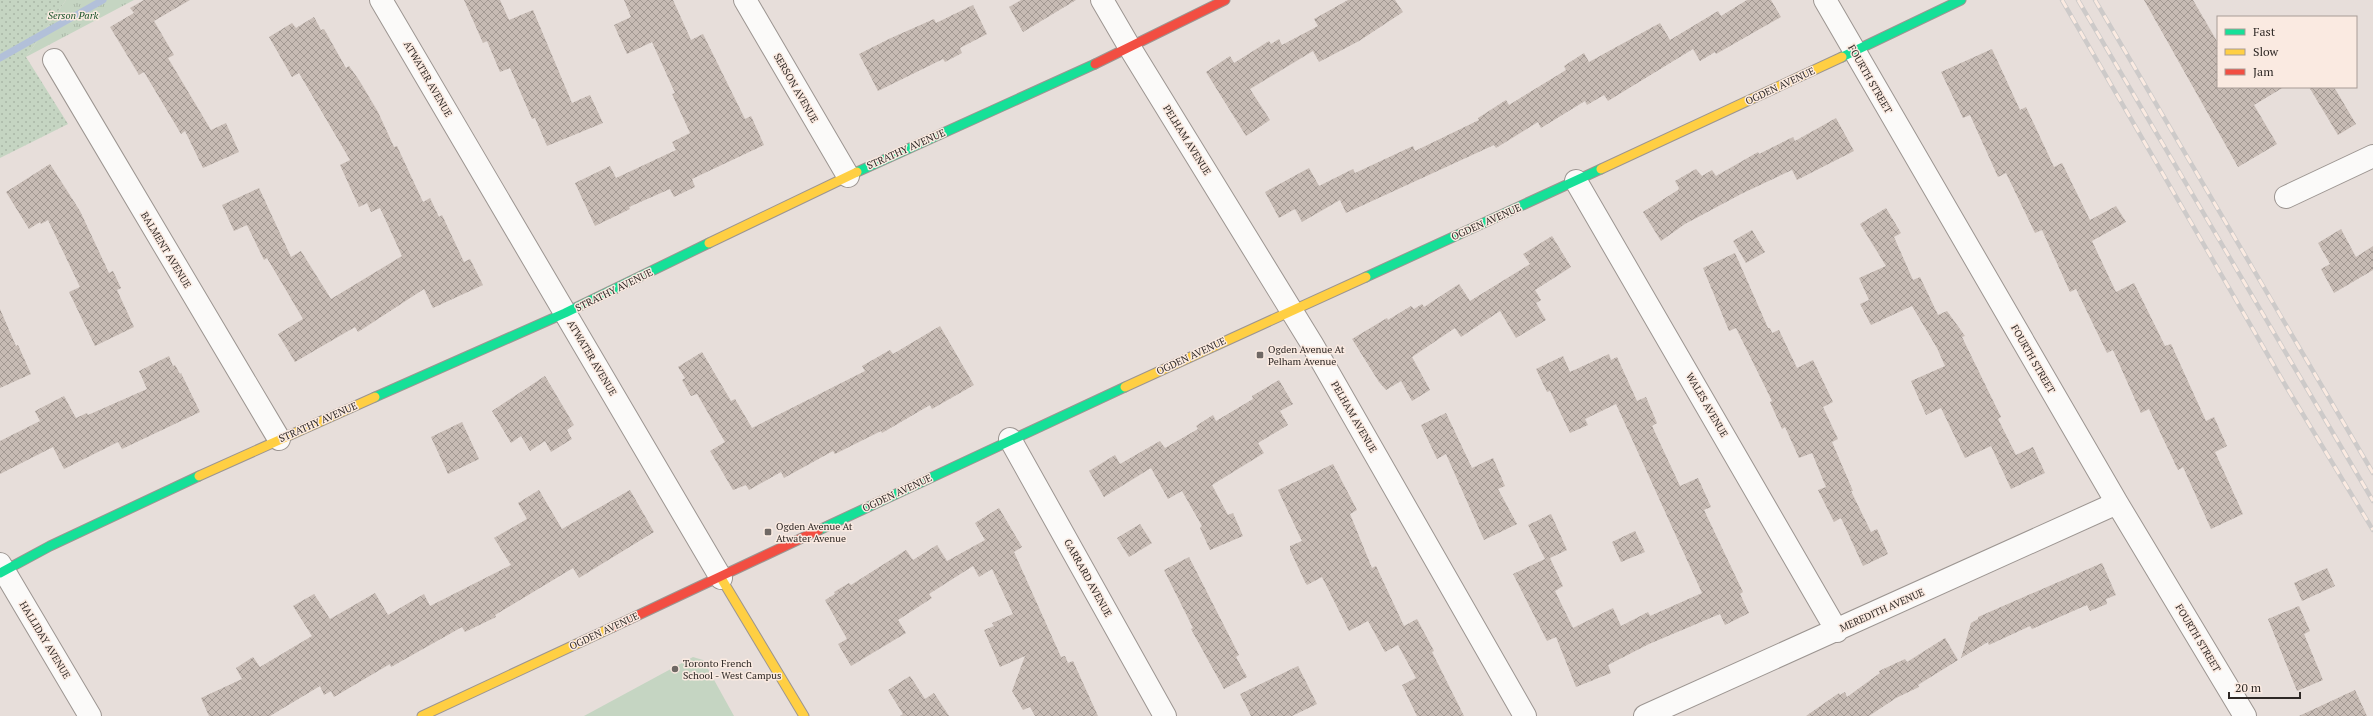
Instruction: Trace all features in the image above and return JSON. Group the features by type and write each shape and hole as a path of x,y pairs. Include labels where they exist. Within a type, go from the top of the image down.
{"street":[{"name":"ATWATER AVENUE","path":"381,0 720,578 804,716"},
{"name":"SERSON AVENUE","path":"745,0 848,176"},
{"name":"PELHAM AVENUE","path":"1102,0 1291,310 1525,716"},
{"name":"STRATHY AVENUE","path":"1,569 279,440 565,313 848,176 1130,48 1225,0"},
{"name":"FOURTH STREET","path":"1825,0 2117,503 2245,716"},
{"name":"OGDEN AVENUE","path":"422,716 720,578 1010,439 1576,181 1854,52 1961,0"},
{"name":"BALMENT AVENUE","path":"54,60 279,440"},
{"path":"2286,197 2373,156"},
{"name":"WALES AVENUE","path":"1576,181 1837,631"},
{"name":"GARRARD AVENUE","path":"1010,439 1165,716"},
{"name":"MEREDITH AVENUE","path":"1645,716 1837,631 2117,503"},
{"name":"HALLIDAY AVENUE","path":"1,569 90,716"}],"green space":[{"path":"0,0 66,0 26,57 68,124 0,158"},
{"name":"Serson Park","path":"66,0 134,0 26,57"},
{"path":"693,657 703,660 734,716 584,716"}],"building":[{"path":"144,0 190,0 154,21 174,55 168,58 211,130 226,123 239,152 203,168 185,131 181,134 144,72 139,75 110,27 134,13 130,8"},
{"path":"464,0 500,0 509,20 533,10 572,103 590,95 603,123 547,146 535,118 532,119 510,68 500,72 487,41 483,43"},
{"path":"624,0 673,0 691,40 703,34 745,119 751,116 764,145 692,179 695,187 674,197 670,189 629,207 630,209 595,226 575,183 610,166 616,178 676,150 672,142 690,133 672,94 675,93 652,42 627,54 614,25 631,17"},
{"path":"1021,0 1076,0 1023,32 1009,7"},
{"path":"1348,0 1395,0 1403,12 1359,41 1319,62 1313,51 1250,89 1270,120 1246,136 1206,72 1230,56 1234,63 1269,41 1271,44 1279,39 1282,45 1318,26 1314,19"},
{"path":"1747,0 1771,0 1781,17 1716,54 1715,52 1700,61 1693,49 1608,101 1604,95 1587,105 1585,101 1541,128 1538,122 1496,148 1494,145 1346,213 1340,200 1302,222 1295,209 1279,218 1265,192 1309,168 1319,186 1353,169 1355,173 1413,146 1415,151 1479,120 1478,118 1506,100 1509,105 1566,70 1564,66 1584,53 1589,62 1660,23 1670,40 1718,11 1721,16"},
{"path":"2144,0 2193,0 2217,41 2217,88 2282,88 2254,105 2277,144 2238,167"},
{"path":"973,5 987,34 960,48 962,53 945,62 943,59 878,91 859,54 934,19 936,23"},
{"path":"314,17 321,30 324,29 346,68 349,66 359,80 378,112 394,147 397,146 423,202 430,198 439,217 442,215 464,262 470,259 483,285 433,308 424,289 358,332 355,327 295,362 278,334 303,319 267,258 264,260 247,225 234,231 222,205 259,188 291,257 301,251 331,299 402,256 380,208 371,212 367,203 359,207 340,165 350,160 299,73 292,77 269,37 292,23 296,28"},
{"path":"1992,49 2020,110 2026,107 2054,167 2062,163 2090,220 2116,206 2126,222 2092,241 2116,292 2134,283 2165,346 2171,344 2206,421 2214,417 2227,446 2215,452 2243,514 2211,529 2183,467 2178,470 2149,409 2141,413 2113,350 2107,353 2076,289 2070,292 2042,230 2035,233 2006,173 1998,177 1970,115 1963,118 1941,72"},
{"path":"2310,88 2335,88 2356,124 2338,135"},
{"path":"1836,118 1854,151 1797,180 1792,170 1743,193 1685,224 1661,241 1643,212 1678,190 1679,188 1675,181 1696,169 1702,176 1712,170 1716,176 1758,152 1759,154 1793,137 1795,141"},
{"path":"50,164 80,211 109,273 113,271 121,288 117,290 134,327 95,346 69,292 80,287 48,220 41,224 40,222 29,229 6,192"},
{"path":"1886,208 1901,233 1894,237 1913,280 1920,277 1938,315 1947,311 1965,336 1962,337 2001,417 1998,419 2016,455 2033,447 2045,473 2011,489 1991,446 1965,458 1941,408 1926,415 1911,381 1945,366 1937,348 1912,306 1871,325 1860,304 1869,300 1859,278 1886,266 1860,224"},
{"path":"2341,229 2356,257 2373,246 2373,270 2334,293 2321,269 2330,264 2318,243"},
{"path":"1752,230 1765,252 1746,263 1733,241"},
{"path":"1552,236 1571,267 1535,290 1541,300 1536,303 1546,320 1516,338 1500,311 1461,337 1455,328 1412,357 1430,390 1412,401 1401,381 1386,390 1379,382 1352,339 1387,318 1388,320 1411,306 1414,309 1422,304 1424,307 1459,284 1470,301 1530,264 1523,254"},
{"path":"1735,253 1768,328 1770,328 1772,333 1779,330 1797,368 1813,360 1833,402 1823,407 1838,439 1832,442 1853,491 1851,491 1871,532 1877,529 1888,554 1863,566 1841,518 1834,522 1818,490 1826,487 1812,453 1799,458 1785,427 1782,429 1770,402 1772,401 1736,328 1729,331 1703,268"},
{"path":"0,309 16,346 18,345 31,374 0,388"},
{"path":"940,326 974,385 932,409 930,405 882,433 881,431 835,454 833,451 784,478 781,472 749,490 746,485 733,490 710,451 725,442 697,394 691,396 682,380 685,378 678,367 702,352 731,401 735,399 752,428 865,371 862,366 890,350 893,354"},
{"path":"1609,354 1611,360 1617,357 1637,401 1646,397 1657,423 1652,426 1680,486 1698,478 1711,507 1704,510 1743,592 1740,594 1749,613 1725,625 1720,614 1649,644 1608,665 1611,673 1576,687 1556,637 1547,641 1513,574 1545,559 1528,525 1551,514 1567,550 1550,558 1563,586 1555,591 1573,628 1613,608 1621,626 1648,612 1650,616 1702,593 1616,404 1585,419 1588,425 1570,433 1550,391 1547,392 1536,369 1563,356 1570,372"},
{"path":"169,356 173,366 175,365 180,374 181,373 200,412 122,449 118,442 64,469 53,447 0,474 0,441 40,421 35,411 64,396 76,418 87,413 88,415 147,389 139,371"},
{"path":"545,376 574,425 567,430 572,439 551,452 545,441 530,451 521,436 511,443 492,411"},
{"path":"1279,380 1293,404 1280,411 1288,425 1258,443 1264,453 1212,485 1228,515 1233,513 1243,536 1210,550 1200,528 1202,526 1182,491 1168,499 1151,468 1104,497 1089,471 1115,455 1120,464 1160,441 1165,448 1198,429 1196,426 1213,415 1216,421 1253,399 1252,396"},
{"path":"1446,413 1472,468 1493,458 1505,486 1498,489 1517,524 1484,540 1446,454 1437,459 1421,425"},
{"path":"462,422 479,459 448,474 431,437"},
{"path":"1333,464 1357,510 1350,514 1372,568 1376,566 1404,626 1417,619 1434,651 1432,652 1464,716 1417,716 1402,685 1416,678 1398,645 1385,652 1368,621 1349,631 1322,577 1307,585 1305,582 1290,550 1290,546 1302,541 1278,490"},
{"path":"539,490 562,529 630,490 654,532 579,578 573,568 495,615 496,617 465,632 462,627 391,667 390,664 334,697 331,691 324,695 320,686 270,716 209,716 201,698 242,679 236,668 253,657 260,667 312,636 293,606 314,594 330,619 375,593 388,615 424,594 430,606 511,565 494,538 527,519 518,503"},
{"path":"999,508 1022,547 1014,552 1061,657 1065,656 1068,663 1073,661 1098,716 1035,716 1030,707 1023,710 1012,691 1025,656 1000,667 984,630 994,626 992,623 1013,614 992,569 979,577 973,566 929,594 932,598 898,620 906,633 851,666 838,644 847,639 825,600 835,594 834,592 849,583 851,585 906,550 913,560 937,545 947,561 985,540 975,523"},
{"path":"1140,524 1152,543 1129,557 1117,538"},
{"path":"1635,531 1645,552 1621,562 1612,542"},
{"path":"1189,557 1239,655 1236,657 1247,677 1224,689 1191,629 1193,628 1164,570"},
{"path":"2102,563 2116,595 2106,599 2107,604 2090,611 2087,605 2032,629 2030,626 1989,645 1988,642 1961,658 1971,623 1978,619 1978,617"},
{"path":"2327,568 2335,586 2302,601 2294,583"},
{"path":"2299,606 2310,631 2304,634 2323,680 2297,691 2268,619"},
{"path":"1945,638 1958,660 1918,685 1919,687 1896,698 1869,716 1806,716 1839,693 1840,695 1845,692 1847,697 1880,673 1879,671 1905,659 1907,662"},
{"path":"1298,666 1317,704 1292,716 1251,716 1240,694"},
{"path":"910,676 925,699 934,693 949,716 900,716 903,714 888,690"},
{"path":"2355,690 2367,716 2299,716"}],"waterway":[{"path":"0,58 103,0"}],"railway":[{"path":"2062,0 2287,388 2373,530"},
{"path":"2078,0 2373,501"},
{"path":"2095,0 2373,473"}],"traffic: fast":[{"path":"1842,57 1961,0"},
{"path":"857,172 1095,64"},
{"path":"1366,277 1601,169"},
{"path":"375,397 565,313 709,243"},
{"path":"819,530 1125,387"},
{"path":"0,573 50,546 199,476"}],"traffic: slow":[{"path":"1601,169 1842,57"},
{"path":"709,243 857,172"},
{"path":"1125,387 1366,277"},
{"path":"199,476 375,397"},
{"path":"721,578 804,716"},
{"path":"422,716 613,627"}],"traffic: jam":[{"path":"1095,64 1225,0"},
{"path":"613,627 819,530"}],"place":[{"name":"Ogden Avenue At Pelham Avenue","path":"1260,355"},
{"name":"Ogden Avenue At Atwater Avenue","path":"768,532"},
{"name":"Toronto French School - West Campus","path":"675,669"}]}
